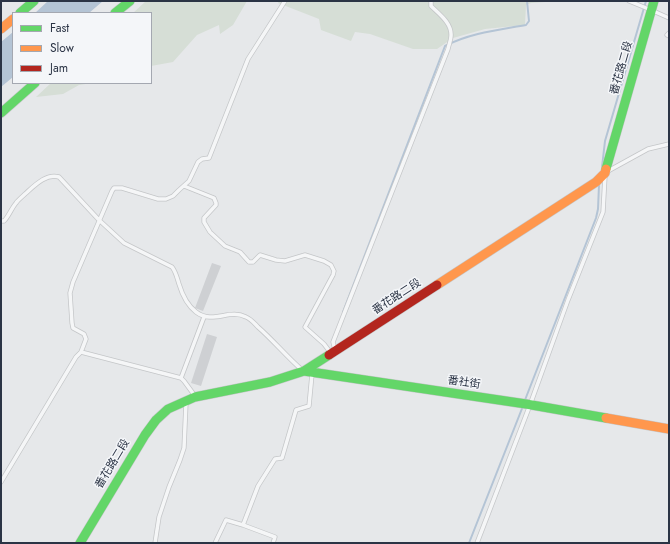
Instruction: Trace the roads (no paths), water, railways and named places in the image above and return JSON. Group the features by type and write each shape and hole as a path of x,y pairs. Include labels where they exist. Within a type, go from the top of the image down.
{"main road":[{"path":"21,12 34,1"},
{"path":"116,12 130,1"},
{"name":"番花路二段","path":"80,543 145,434 156,420 168,409 195,397 270,382 308,372 333,353 596,182 606,172 652,5"},
{"path":"1,30 12,20"},
{"path":"1,113 34,84"},
{"name":"番社街","path":"308,372 526,404 669,428"}],"lane":[{"path":"1,482 72,364 81,352 86,339 84,334 73,328 70,293 73,282 112,191 114,188 122,188 158,199 166,199 173,196 189,181 198,162 202,159 209,158 248,59 285,1"},
{"path":"333,353 333,342 450,41 451,29 448,23 431,6 431,1"},
{"path":"629,1 652,5 669,18"},
{"path":"669,33 667,35 669,36"},
{"path":"477,543 526,404 602,212 606,172 648,150 669,144"},
{"path":"1,221 4,221 8,217 16,202 37,183 45,178 55,176 59,177 99,220 124,243 172,267 175,271 181,292 196,312 210,318 238,314 247,317 293,362 308,372 309,406 296,410 282,458 275,459 258,486 243,525"},
{"path":"184,186 214,198 216,205 204,218 204,222 210,232 225,246 240,252 249,262 253,262 260,255 285,262 305,255 324,260 331,265 334,271 333,274 306,328 333,353"},
{"path":"181,378 204,316"},
{"path":"81,352 181,378 195,397"},
{"path":"155,543 160,517 169,486 184,448 186,401"},
{"path":"215,543 226,520 275,537 273,543"}],"water":[{"path":"48,1 103,1 90,12 36,12"},
{"path":"12,33 12,78 1,87 1,42"}],"waterway":[{"path":"343,312 445,46 474,35 526,25 529,21 527,1"},
{"path":"602,167 605,141 646,1"},
{"path":"525,400 596,218 599,185"},
{"path":"469,543 523,406"}]}
